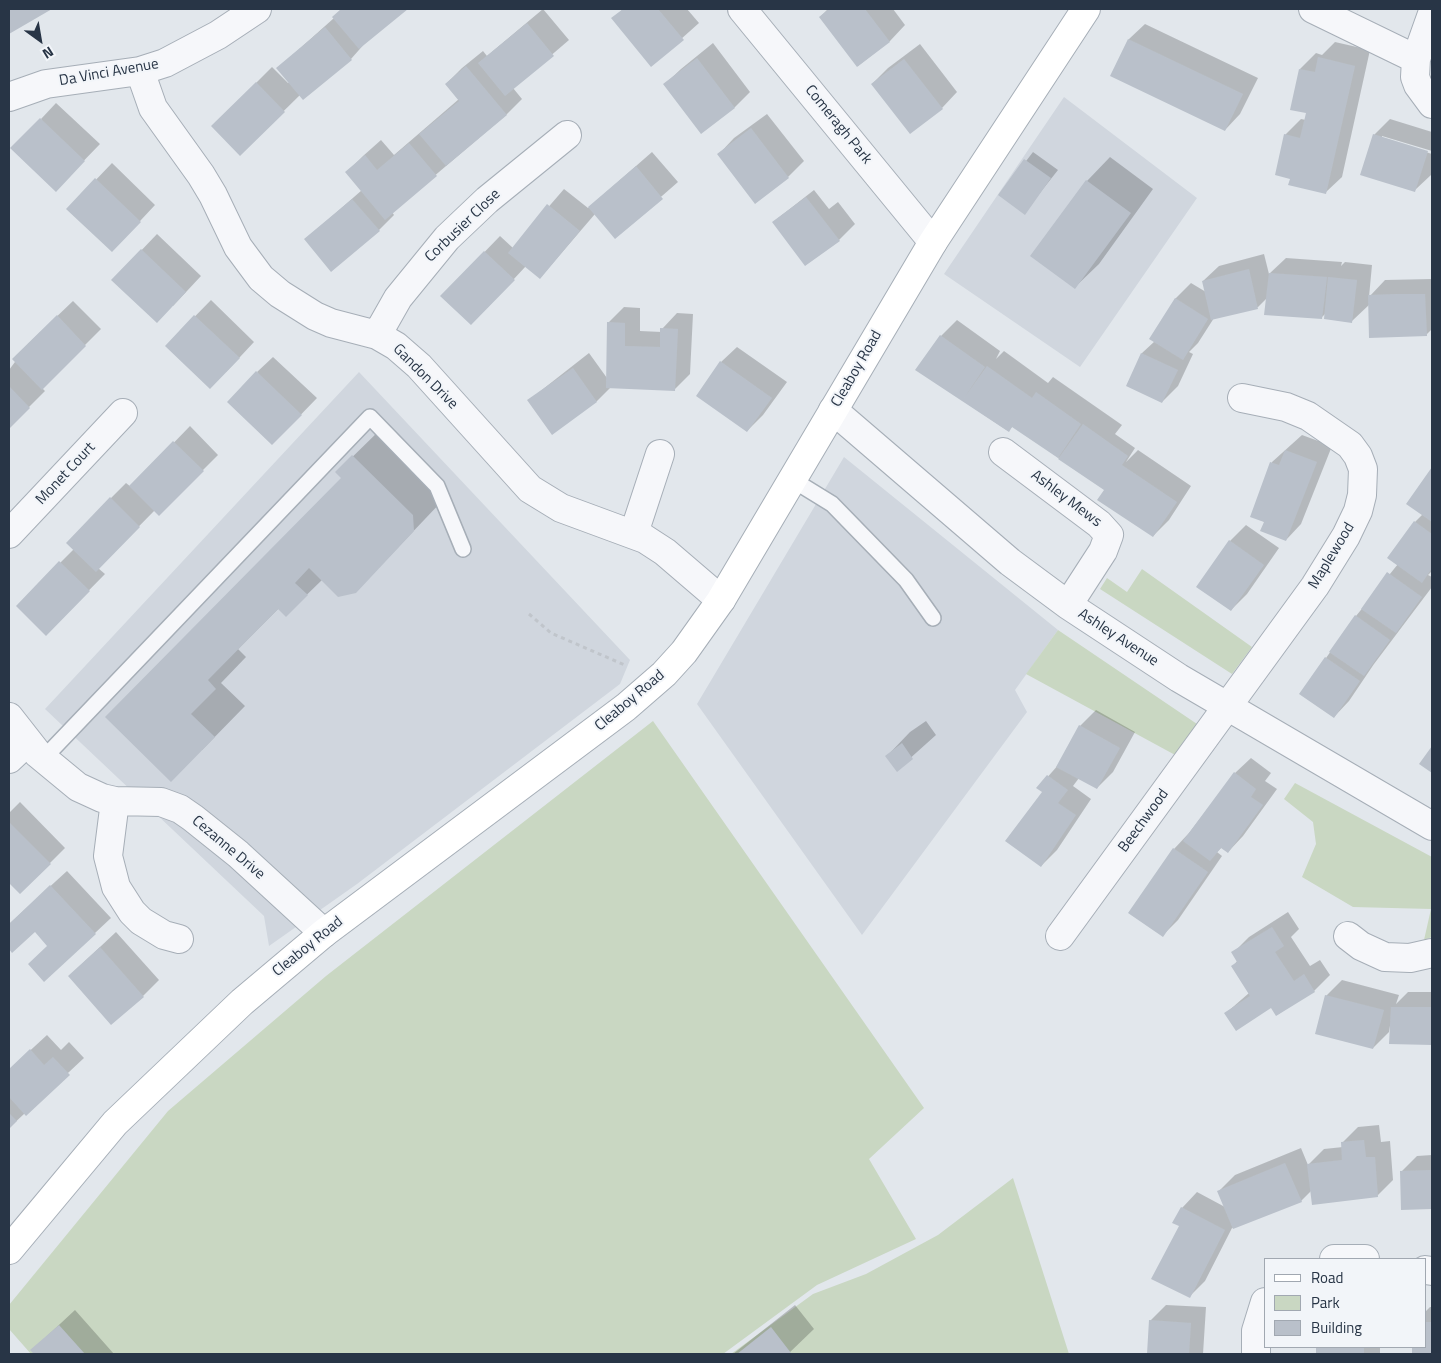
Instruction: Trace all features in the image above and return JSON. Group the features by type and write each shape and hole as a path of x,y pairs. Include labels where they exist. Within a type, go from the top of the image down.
{"street":[{"name":"Da Vinci Avenue","path":"9,97 46,84 140,71 165,63 191,51 258,9"},
{"name":"Comeragh Park","path":"742,9 933,242"},
{"name":"Cleaboy Road","path":"9,1250 84,1158 153,1085 242,1002 324,933 626,707 657,680 684,652 721,600 933,242 1086,9"},
{"path":"1314,9 1416,59"},
{"path":"1432,14 1416,59 1415,78 1432,104"},
{"name":"Gandon Drive","path":"140,71 153,108 201,175 213,195 238,247 254,271 280,294 315,316 340,326 377,335 396,346 418,366 530,488 561,508 634,533 665,552 721,600"},
{"name":"Corbusier Close","path":"377,335 398,298 447,238 487,200 567,135"},
{"name":"Maplewood","path":"1229,707 1314,586 1346,536 1358,511 1364,481 1363,469 1358,456 1350,445 1325,426 1286,406 1242,398"},
{"name":"Ashley Avenue","path":"833,410 1010,562 1068,605 1166,670 1432,826"},
{"name":"Monet Court","path":"9,534 123,413"},
{"name":"Ashley Mews","path":"1004,452 1099,524 1109,535 1103,551 1068,605"},
{"path":"634,533 660,454"},
{"name":"Beechwood","path":"1060,936 1229,707"},
{"name":"Cezanne Drive","path":"9,717 26,753 78,787 102,798 115,801 162,802 180,809 238,854 324,933"},
{"path":"115,801 108,856 116,887 128,906 141,921 164,935 179,939"},
{"path":"1348,936 1361,946 1385,956 1410,958 1432,953"},
{"path":"1256,1354 1256,1331 1264,1305"}],"lane":[{"path":"26,753 370,417 437,486 463,549"},
{"path":"792,480 832,504 906,580 933,618"}],"path":[{"path":"529,614 551,633 657,680"}],"shaded area":[{"path":"1064,97 1197,198 1080,367 944,274"},
{"path":"359,372 630,660 620,684 357,884 269,946 264,916 45,709"},
{"path":"844,457 1058,630 1015,690 1027,712 862,935 697,704"}],"green space":[{"path":"1142,569 1252,647 1232,674 1100,589 1107,578 1127,592"},
{"path":"1058,630 1197,724 1177,756 1026,674"},
{"path":"653,721 924,1108 869,1159 916,1239 817,1285 723,1354 31,1354 9,1329 9,1305 168,1111 326,976"},
{"path":"1295,783 1432,857 1432,937 1424,940 1431,909 1353,907 1302,877 1316,844 1313,822 1284,799"},
{"path":"1013,1178 1069,1354 731,1354 813,1294 866,1274 938,1235"}],"building":[{"path":"9,9 52,9 9,34"},
{"path":"341,9 408,9 359,49 332,17"},
{"path":"623,9 658,9 684,40 651,67 611,18"},
{"path":"829,9 865,9 890,42 857,67 819,17"},
{"path":"527,23 554,56 505,96 478,63"},
{"path":"325,27 352,60 303,100 276,68"},
{"path":"1128,39 1243,94 1225,131 1110,76"},
{"path":"1318,57 1355,66 1326,194 1288,185 1290,179 1275,175 1284,134 1300,138 1306,113 1290,110 1299,69 1315,72"},
{"path":"697,58 735,108 701,134 663,84"},
{"path":"904,59 943,109 910,134 871,84"},
{"path":"466,66 507,115 446,166 419,134 459,101 445,84"},
{"path":"256,82 285,112 240,156 211,126"},
{"path":"40,118 85,161 56,192 10,148"},
{"path":"751,128 789,178 755,204 717,154"},
{"path":"1373,134 1428,151 1415,192 1360,175"},
{"path":"409,143 437,176 385,220 345,172 365,155 377,170"},
{"path":"1024,159 1051,178 1025,215 998,195"},
{"path":"636,166 663,199 615,239 588,207"},
{"path":"95,178 141,222 112,252 66,209"},
{"path":"1086,180 1131,213 1075,289 1030,256"},
{"path":"806,197 840,241 805,266 772,222"},
{"path":"352,199 380,231 331,272 304,239"},
{"path":"547,204 580,231 540,279 508,253"},
{"path":"141,249 186,292 157,323 111,280"},
{"path":"484,251 515,280 471,325 440,296"},
{"path":"1249,269 1258,309 1211,320 1202,281"},
{"path":"1269,273 1327,277 1322,319 1264,315"},
{"path":"1328,277 1357,280 1352,323 1324,319"},
{"path":"1425,294 1427,336 1369,338 1368,295"},
{"path":"1175,298 1208,319 1183,360 1149,339"},
{"path":"57,315 86,346 42,390 12,359"},
{"path":"194,315 240,358 210,389 165,346"},
{"path":"607,322 625,323 625,346 660,347 660,328 678,329 675,391 606,388"},
{"path":"940,335 985,367 964,398 987,366 1032,398 1036,392 1081,424 1058,458 1012,427 1009,432 915,370"},
{"path":"1141,353 1178,370 1162,403 1126,386"},
{"path":"720,361 772,398 747,432 696,396"},
{"path":"573,368 597,402 552,435 527,400"},
{"path":"256,371 302,415 272,445 227,402"},
{"path":"9,386 30,408 9,429"},
{"path":"1083,424 1128,456 1122,465 1177,502 1153,537 1097,500 1104,490 1058,459"},
{"path":"173,441 204,471 159,516 129,486"},
{"path":"1285,450 1317,462 1286,541 1260,531 1264,522 1250,517 1270,462 1279,465"},
{"path":"352,455 413,515 414,531 356,593 338,597 309,568 295,583 308,595 286,617 278,609 208,680 216,689 191,714 215,737 171,782 105,717 341,478 335,472"},
{"path":"1432,467 1432,522 1406,504"},
{"path":"110,497 140,527 96,572 66,543"},
{"path":"1414,521 1432,534 1432,568 1422,583 1387,558"},
{"path":"1229,540 1264,565 1231,611 1196,587"},
{"path":"59,561 90,591 46,636 16,606"},
{"path":"1387,572 1422,597 1396,633 1361,609"},
{"path":"1355,615 1390,640 1364,676 1329,652"},
{"path":"1325,657 1360,681 1334,718 1299,694"},
{"path":"1079,725 1120,748 1097,789 1056,767"},
{"path":"902,743 913,759 897,772 885,756"},
{"path":"1432,746 1432,773 1419,764"},
{"path":"1234,772 1256,789 1251,797 1263,805 1228,853 1221,848 1210,861 1183,841"},
{"path":"1047,775 1068,790 1058,803 1076,815 1041,867 1005,841 1042,792 1036,788"},
{"path":"9,822 51,864 20,894 9,883"},
{"path":"1173,848 1208,872 1163,937 1128,913"},
{"path":"50,885 96,934 44,982 28,964 47,946 35,932 12,953 9,949 9,924"},
{"path":"1272,927 1284,946 1275,952 1294,981 1304,974 1315,992 1276,1016 1271,1008 1236,1031 1224,1013 1250,996 1231,966 1237,962 1231,952"},
{"path":"100,947 144,997 111,1025 68,976"},
{"path":"1325,995 1384,1010 1373,1049 1315,1034"},
{"path":"1391,1007 1432,1007 1432,1045 1389,1044"},
{"path":"30,1049 44,1065 53,1057 70,1075 26,1116 9,1097 9,1069"},
{"path":"9,1113 17,1121 9,1129"},
{"path":"1364,1140 1366,1157 1375,1157 1378,1197 1312,1205 1307,1164 1342,1160 1341,1142"},
{"path":"1285,1163 1302,1202 1233,1229 1217,1191"},
{"path":"1432,1170 1432,1209 1401,1210 1400,1171"},
{"path":"1181,1207 1225,1230 1190,1298 1151,1279 1179,1226 1172,1223"},
{"path":"1149,1320 1191,1323 1189,1354 1147,1354"},
{"path":"1426,1322 1432,1322 1432,1354 1412,1354 1412,1348 1426,1348"},
{"path":"59,1325 85,1354 34,1354 30,1350"},
{"path":"771,1327 790,1354 737,1354"},
{"path":"1316,1348 1364,1348 1364,1354 1316,1354"}]}
